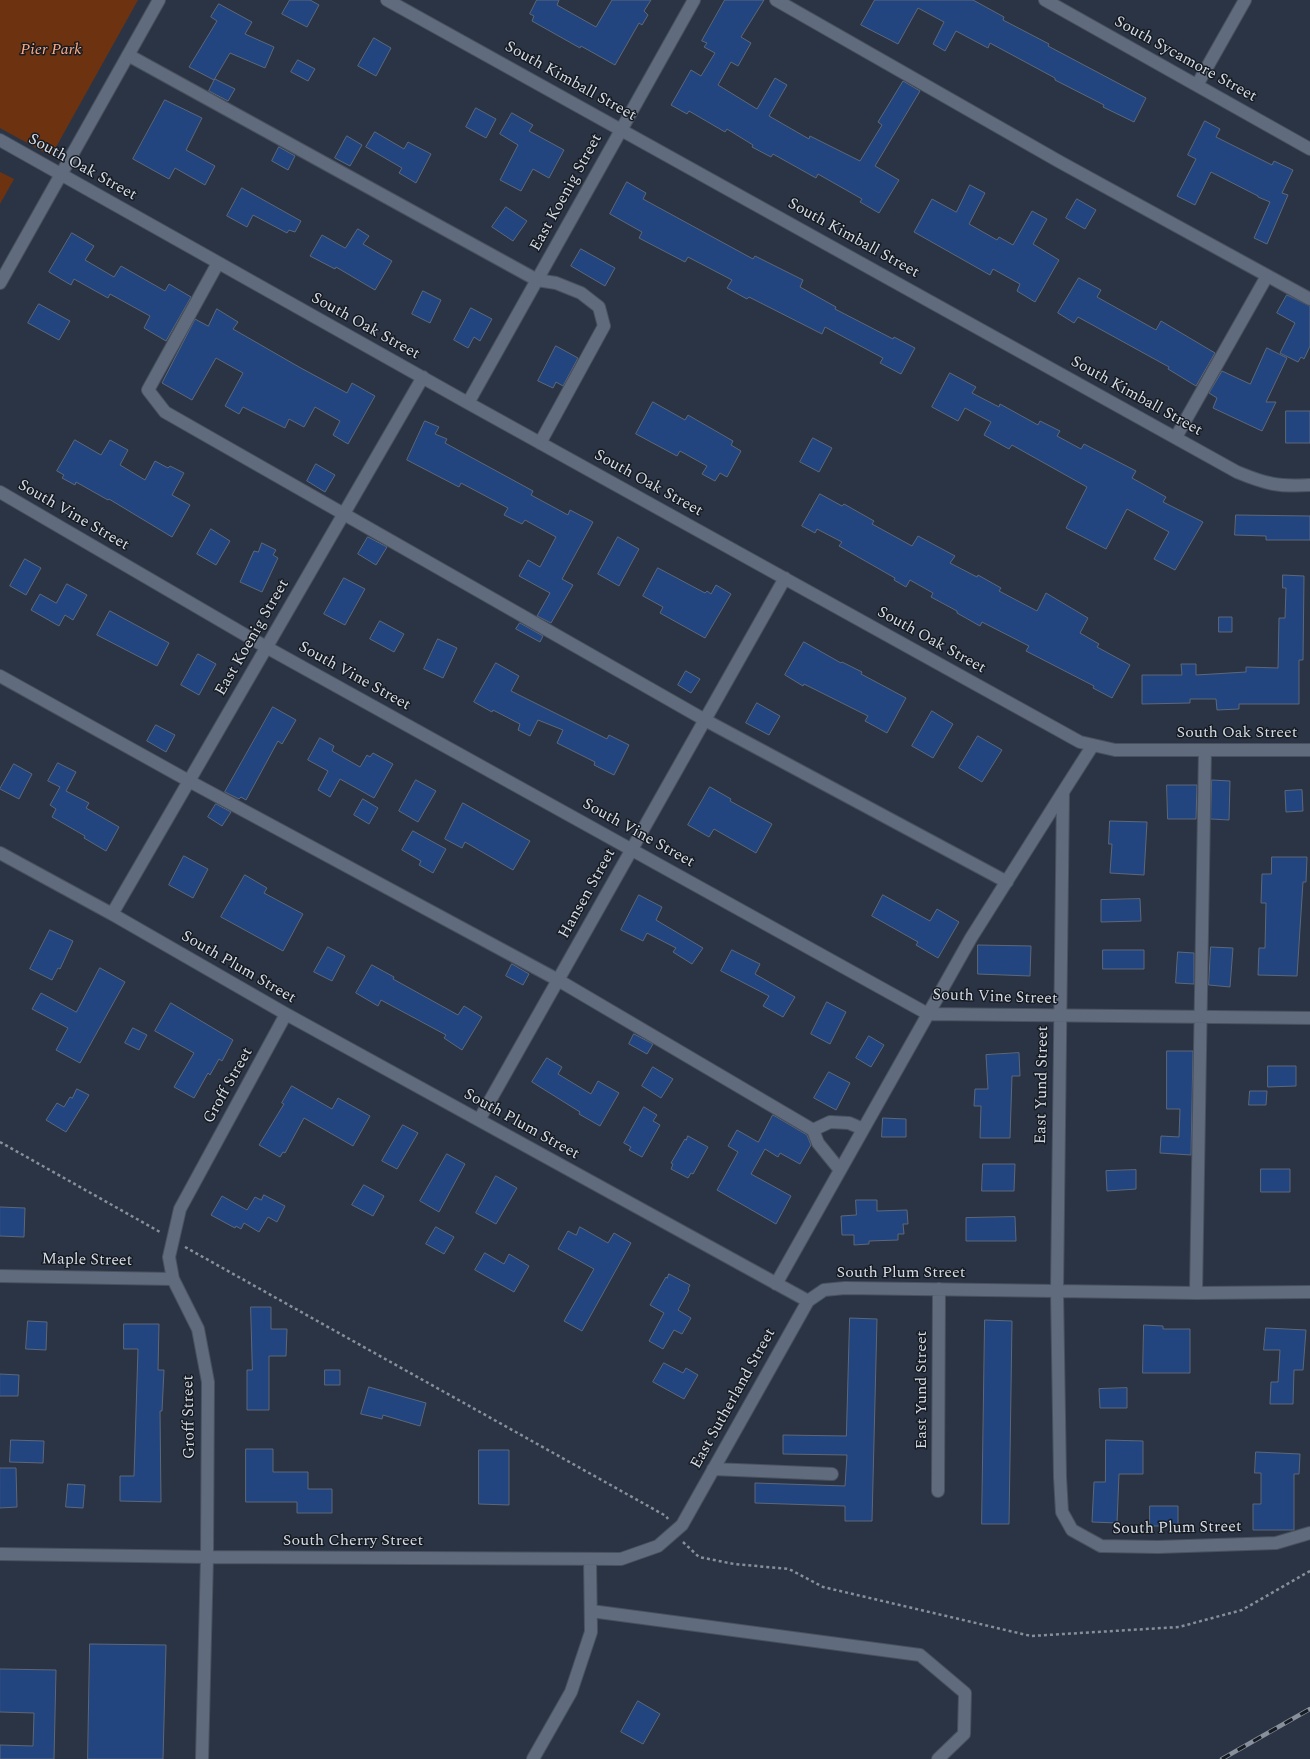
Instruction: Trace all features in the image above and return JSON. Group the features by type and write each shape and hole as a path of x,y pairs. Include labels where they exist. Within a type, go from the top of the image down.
{"street":[{"path":"0,283 159,0"},
{"name":"South Kimball Street","path":"387,0 622,129 1237,472 1262,482 1285,486 1310,486"},
{"name":"East Koenig Street","path":"468,403 694,0"},
{"path":"776,0 1060,162 1310,299"},
{"name":"South Sycamore Street","path":"1045,0 1310,148"},
{"path":"1197,85 1245,0"},
{"path":"128,55 537,280 556,283 581,293 599,307 604,326 540,443"},
{"name":"South Oak Street","path":"0,140 468,403 1080,742 1115,750 1310,750"},
{"path":"218,263 148,390 165,412 343,515 705,720 1007,882"},
{"path":"1176,437 1267,276"},
{"name":"East Koenig Street","path":"112,914 423,377"},
{"name":"South Vine Street","path":"0,492 266,647 928,1014 1310,1018"},
{"name":"Hansen Street","path":"479,1120 785,578"},
{"path":"0,676 189,781 558,980 813,1130 818,1143 840,1170"},
{"path":"776,1284 971,938 1093,745"},
{"path":"1196,1292 1205,750"},
{"name":"East Yund Street","path":"1057,1291 1063,792"},
{"name":"South Plum Street","path":"0,853 112,914 286,1014 808,1301 824,1290 845,1288 1310,1292"},
{"name":"Groff Street","path":"202,1759 207,1557 208,1382 198,1329 173,1279 169,1257 180,1209 286,1014"},
{"path":"813,1130 830,1122 849,1123 863,1129"},
{"name":"Maple Street","path":"0,1276 173,1279"},
{"name":"East Yund Street","path":"938,1491 939,1290"},
{"name":"South Plum Street","path":"1057,1291 1060,1477 1062,1512 1072,1530 1101,1546 1158,1547 1276,1543 1310,1533"},
{"name":"East Sutherland Street","path":"688,1513 808,1301"},
{"path":"713,1469 832,1474"},
{"name":"South Cherry Street","path":"0,1554 207,1557 621,1559 658,1546 682,1525 688,1513"},
{"path":"533,1759 571,1692 591,1632 590,1558"},
{"path":"591,1611 920,1655 965,1693 964,1734 938,1759"}],"path":[{"path":"0,1142 666,1516 684,1544 699,1557 734,1564 788,1569 823,1587 1031,1636 1179,1627 1242,1610 1310,1571"}],"green space":[{"name":"Pier Park","path":"0,0 138,0 51,156 0,128"},
{"path":"0,172 14,179 0,204"}],"building":[{"path":"290,0 310,0 319,5 307,27 282,14"},
{"path":"537,0 559,0 557,5 596,27 612,0 651,0 644,11 648,15 642,25 639,23 615,65 581,46 580,48 532,21 534,16 530,14"},
{"path":"725,0 764,0 741,37 751,43 738,66 731,62 718,85 757,109 775,78 787,85 769,116 809,139 810,136 860,161 882,125 878,122 903,81 920,91 875,166 899,180 879,213 860,202 862,199 818,174 816,178 773,154 771,157 752,147 753,145 727,129 725,132 689,111 687,114 671,105 691,70 701,76 715,53 704,47 707,43 702,41"},
{"path":"875,0 973,0 1004,17 1003,20 1049,44 1048,46 1146,98 1134,122 1103,107 1104,105 1055,80 1055,78 990,43 988,48 956,31 945,51 933,44 944,22 918,8 898,44 861,25"},
{"path":"219,4 252,22 245,34 274,47 265,68 230,53 214,80 189,67 217,21 211,17"},
{"path":"374,38 391,48 376,76 358,66"},
{"path":"298,60 315,69 308,81 291,72"},
{"path":"215,79 235,89 228,101 209,91"},
{"path":"165,100 202,118 186,150 215,166 205,185 175,168 169,179 133,159"},
{"path":"476,108 496,119 486,138 466,127"},
{"path":"512,113 533,125 529,131 564,150 549,178 533,169 521,191 500,180 518,145 500,134"},
{"path":"1205,121 1220,129 1216,137 1272,165 1274,161 1293,170 1282,193 1288,195 1267,244 1254,238 1270,202 1211,172 1195,205 1177,196 1196,159 1188,155"},
{"path":"375,132 404,149 408,142 431,154 416,183 399,173 402,168 366,147"},
{"path":"347,136 362,145 350,166 335,158"},
{"path":"279,147 295,156 288,170 272,161"},
{"path":"627,182 646,193 643,199 753,259 755,256 803,280 800,287 836,307 835,309 893,339 894,337 915,348 901,374 880,363 883,358 825,327 822,334 749,297 747,299 727,288 732,280 688,257 685,262 639,238 642,232 610,214"},
{"path":"970,185 985,193 969,224 997,240 999,237 1013,245 1032,211 1047,219 1033,244 1059,260 1035,302 1017,291 1020,284 993,269 990,275 914,232 932,199 956,212"},
{"path":"242,188 301,221 295,232 289,230 287,233 253,215 247,227 227,216"},
{"path":"1077,199 1096,210 1085,229 1066,218"},
{"path":"506,207 527,221 513,241 492,227"},
{"path":"358,229 369,236 363,244 392,261 375,290 336,267 335,269 310,256 322,235 345,248"},
{"path":"72,233 94,246 85,260 114,277 121,266 165,291 169,284 191,297 166,341 144,328 150,316 110,294 108,298 74,279 71,285 49,272"},
{"path":"581,249 615,268 605,286 571,266"},
{"path":"1079,278 1101,290 1097,297 1156,330 1161,321 1215,353 1196,386 1168,369 1169,367 1078,317 1074,323 1058,313"},
{"path":"423,291 441,300 430,323 412,314"},
{"path":"1287,295 1310,306 1310,346 1304,359 1301,357 1298,362 1280,353 1295,323 1277,313"},
{"path":"39,304 70,321 59,340 28,323"},
{"path":"471,308 492,319 480,341 474,337 468,348 454,340"},
{"path":"217,309 238,322 233,329 299,367 347,393 352,383 375,396 348,444 333,435 340,421 315,407 304,427 289,419 285,428 243,407 239,414 225,406 243,373 216,358 192,400 162,383 195,319 208,326"},
{"path":"556,346 578,358 563,386 556,382 553,388 538,381"},
{"path":"1267,348 1287,358 1266,402 1276,402 1262,431 1213,408 1217,398 1209,393 1222,371 1250,384"},
{"path":"950,373 976,387 972,393 999,407 1000,404 1038,425 1040,421 1060,431 1057,436 1081,449 1084,444 1136,471 1132,478 1166,497 1163,502 1203,522 1175,570 1154,559 1169,532 1127,509 1106,549 1066,528 1087,487 1012,445 1009,449 984,435 991,422 965,408 958,421 932,407"},
{"path":"653,402 685,420 688,415 733,441 731,445 741,451 727,477 720,473 715,481 702,474 707,466 680,451 677,456 636,434"},
{"path":"1286,411 1310,411 1310,443 1286,443"},
{"path":"425,421 439,427 435,434 447,439 445,443 533,491 531,495 568,515 570,510 593,522 562,579 573,585 551,623 537,616 550,593 519,576 528,560 540,567 556,537 525,520 522,524 504,515 508,508 461,483 459,487 407,460"},
{"path":"813,438 832,448 819,472 800,462"},
{"path":"75,440 101,455 110,440 128,450 120,465 145,480 155,461 168,468 170,466 184,473 172,495 190,505 172,537 109,499 108,500 76,482 75,485 62,478 64,475 57,471"},
{"path":"316,464 335,475 325,492 307,481"},
{"path":"820,494 842,506 844,504 874,521 872,524 912,546 918,536 955,556 950,563 977,577 978,575 1001,588 999,591 1037,611 1046,593 1088,618 1080,633 1099,644 1097,647 1130,665 1112,698 1093,688 1094,686 1026,651 1029,646 982,622 980,626 957,613 957,611 931,597 933,593 910,580 906,587 894,580 895,578 839,546 842,542 817,529 815,533 802,526"},
{"path":"1236,515 1310,516 1310,540 1266,540 1266,536 1235,535"},
{"path":"211,529 230,541 216,565 197,554"},
{"path":"368,537 387,547 376,565 358,554"},
{"path":"618,537 639,549 619,586 598,574"},
{"path":"262,543 276,550 273,555 278,558 262,592 240,582 254,551 258,552"},
{"path":"25,559 41,568 26,595 10,586"},
{"path":"658,568 705,593 707,591 711,594 716,585 731,594 705,638 660,613 663,607 643,596"},
{"path":"1283,575 1304,576 1303,660 1299,660 1299,704 1239,704 1239,709 1217,710 1216,699 1190,699 1190,703 1142,704 1142,675 1182,675 1181,664 1196,664 1196,675 1246,672 1246,667 1278,668 1279,618 1285,618 1286,588 1283,588"},
{"path":"344,578 365,589 345,625 324,614"},
{"path":"67,584 87,595 73,620 65,615 59,626 31,610 40,594 56,603"},
{"path":"110,611 169,643 157,666 97,635"},
{"path":"1219,617 1232,617 1232,632 1219,632"},
{"path":"380,621 404,634 394,652 370,639"},
{"path":"520,623 543,636 540,642 516,629"},
{"path":"438,639 457,648 443,678 424,669"},
{"path":"804,642 841,663 842,662 862,672 861,674 906,698 887,733 865,721 868,716 804,684 803,686 785,675"},
{"path":"198,654 216,664 199,695 181,685"},
{"path":"496,663 519,676 511,691 607,739 609,735 629,745 614,775 594,765 595,762 557,743 563,730 538,720 530,736 518,730 520,724 493,710 492,712 474,702"},
{"path":"686,671 700,679 691,693 678,685"},
{"path":"757,703 780,716 769,735 746,723"},
{"path":"273,707 296,720 282,744 278,741 246,800 241,797 239,799 225,792"},
{"path":"932,711 953,724 933,758 912,746"},
{"path":"156,725 175,735 166,752 147,741"},
{"path":"978,736 1002,750 982,782 959,768"},
{"path":"320,738 334,746 332,751 360,767 367,755 370,757 373,753 393,764 374,798 340,779 330,797 318,790 328,771 308,760"},
{"path":"58,763 76,772 66,791 89,803 86,808 119,827 106,851 84,838 85,836 52,817 56,809 50,805 60,787 48,781"},
{"path":"14,764 32,774 19,799 0,789"},
{"path":"416,780 436,791 418,822 399,811"},
{"path":"1212,780 1230,781 1229,820 1211,819"},
{"path":"1167,785 1197,785 1196,819 1168,819"},
{"path":"710,787 731,799 730,801 772,824 756,853 714,829 709,837 688,825"},
{"path":"1302,790 1303,811 1286,812 1285,791"},
{"path":"363,799 378,808 369,824 354,815"},
{"path":"463,803 530,841 513,870 465,842 462,848 445,839"},
{"path":"216,804 231,812 222,826 208,817"},
{"path":"1110,821 1147,822 1144,875 1110,873 1112,844 1109,844"},
{"path":"413,831 446,849 433,873 419,865 421,861 402,850"},
{"path":"184,856 208,869 193,898 169,885"},
{"path":"1272,857 1307,857 1306,882 1303,882 1297,976 1258,975 1259,948 1265,948 1266,903 1261,903 1262,874 1271,874"},
{"path":"245,875 267,888 264,893 303,914 283,951 221,917"},
{"path":"639,895 662,907 656,920 703,948 692,964 673,952 676,948 647,933 643,941 621,930"},
{"path":"883,895 930,921 937,909 959,922 938,958 916,945 918,942 872,916"},
{"path":"1140,899 1141,921 1101,922 1101,900"},
{"path":"50,930 73,941 60,969 58,968 52,980 30,969"},
{"path":"978,945 1031,946 1030,976 978,974"},
{"path":"328,947 345,956 332,981 314,972"},
{"path":"1211,947 1233,948 1230,987 1209,985"},
{"path":"732,950 760,964 755,974 795,997 783,1017 763,1006 769,996 721,971"},
{"path":"1103,950 1144,950 1144,969 1103,969"},
{"path":"1178,952 1194,953 1194,984 1176,983"},
{"path":"512,964 529,974 523,985 506,976"},
{"path":"372,965 394,977 393,979 458,1015 464,1006 482,1017 462,1050 444,1038 446,1035 381,1000 378,1006 356,993"},
{"path":"100,968 125,982 80,1063 56,1050 68,1028 32,1009 41,993 76,1012"},
{"path":"827,1002 846,1012 830,1044 811,1034"},
{"path":"171,1003 233,1040 222,1061 219,1059 210,1075 208,1073 194,1098 174,1087 194,1053 155,1031"},
{"path":"133,1028 147,1035 139,1050 125,1043"},
{"path":"634,1034 653,1044 647,1054 629,1044"},
{"path":"869,1036 884,1045 871,1067 856,1058"},
{"path":"1167,1051 1193,1051 1191,1155 1160,1153 1161,1136 1179,1137 1180,1109 1167,1109"},
{"path":"1019,1053 1020,1076 1012,1076 1010,1138 980,1138 981,1106 974,1106 975,1089 988,1089 986,1055"},
{"path":"547,1058 562,1067 558,1074 591,1094 598,1081 619,1093 600,1126 579,1114 580,1112 532,1082"},
{"path":"1268,1066 1296,1066 1296,1086 1268,1087"},
{"path":"653,1067 673,1079 661,1098 642,1086"},
{"path":"829,1072 850,1083 836,1110 814,1098"},
{"path":"292,1086 332,1109 338,1098 370,1116 353,1146 304,1118 285,1153 283,1152 280,1157 259,1145 284,1104 282,1103"},
{"path":"77,1089 89,1095 66,1132 46,1120 57,1103 64,1107 70,1097 72,1098"},
{"path":"1250,1091 1267,1091 1266,1105 1249,1105"},
{"path":"644,1107 657,1115 653,1121 660,1125 642,1157 629,1150 631,1147 624,1143"},
{"path":"773,1115 807,1135 811,1145 800,1164 780,1153 778,1157 765,1149 751,1174 791,1196 776,1224 717,1190 738,1152 728,1146 737,1130 758,1142"},
{"path":"883,1118 906,1119 906,1137 882,1137"},
{"path":"403,1125 418,1133 397,1169 382,1161"},
{"path":"688,1136 708,1147 693,1174 691,1173 688,1178 671,1169 673,1164 671,1163"},
{"path":"447,1154 465,1164 439,1212 420,1201"},
{"path":"983,1164 1015,1164 1014,1191 982,1191"},
{"path":"1261,1169 1290,1169 1290,1192 1261,1192"},
{"path":"1136,1170 1136,1189 1107,1191 1106,1171"},
{"path":"496,1176 517,1188 496,1224 476,1213"},
{"path":"364,1185 384,1196 373,1216 352,1205"},
{"path":"264,1195 285,1206 277,1222 268,1217 259,1232 244,1223 241,1229 236,1226 235,1228 211,1215 222,1196 247,1210 255,1197 261,1200"},
{"path":"856,1200 877,1200 877,1211 907,1210 908,1224 903,1224 904,1234 898,1234 898,1240 869,1241 869,1244 854,1245 854,1235 842,1235 841,1216 856,1215"},
{"path":"0,1207 25,1208 24,1237 0,1236"},
{"path":"1015,1217 1016,1241 966,1241 966,1218"},
{"path":"436,1227 454,1237 444,1254 426,1244"},
{"path":"580,1227 608,1243 614,1233 631,1243 582,1331 564,1321 594,1269 558,1249 568,1231 576,1235"},
{"path":"485,1253 504,1264 509,1254 529,1266 514,1292 475,1270"},
{"path":"669,1274 690,1285 689,1290 678,1310 691,1318 682,1334 674,1330 663,1349 649,1341 664,1313 650,1305"},
{"path":"251,1307 271,1307 271,1329 287,1329 286,1356 269,1356 269,1410 247,1410 247,1370 252,1370"},
{"path":"850,1318 877,1319 872,1521 845,1521 845,1506 755,1503 755,1483 845,1486 847,1455 783,1454 783,1435 846,1436"},
{"path":"985,1320 1012,1321 1009,1524 982,1524"},
{"path":"28,1321 47,1322 46,1350 26,1349"},
{"path":"124,1324 159,1324 158,1370 164,1370 162,1411 160,1411 161,1502 120,1501 120,1476 134,1476 138,1349 124,1349"},
{"path":"1144,1325 1163,1326 1163,1329 1190,1329 1190,1373 1143,1373"},
{"path":"1266,1328 1306,1330 1303,1370 1294,1370 1293,1404 1270,1404 1271,1382 1278,1382 1280,1350 1264,1350"},
{"path":"664,1363 683,1373 686,1368 698,1375 684,1399 653,1382"},
{"path":"325,1370 340,1370 340,1385 325,1385"},
{"path":"0,1374 19,1375 18,1396 0,1396"},
{"path":"369,1387 426,1403 420,1426 383,1415 382,1419 361,1414"},
{"path":"1127,1388 1127,1408 1100,1408 1099,1389"},
{"path":"11,1440 44,1441 43,1463 10,1462"},
{"path":"1106,1440 1143,1441 1143,1474 1119,1474 1117,1523 1092,1522 1094,1482 1105,1482"},
{"path":"246,1449 273,1449 273,1472 308,1472 308,1489 332,1489 332,1513 297,1513 297,1502 246,1502"},
{"path":"479,1450 509,1450 509,1505 479,1504"},
{"path":"1256,1452 1300,1454 1299,1474 1294,1474 1294,1530 1253,1530 1253,1504 1261,1504 1261,1473 1255,1473"},
{"path":"0,1468 16,1468 17,1507 0,1508"},
{"path":"68,1484 85,1485 83,1508 66,1507"},
{"path":"1150,1506 1178,1506 1178,1526 1150,1526"},
{"path":"90,1644 166,1645 163,1759 88,1759"},
{"path":"0,1669 56,1670 54,1759 0,1759 0,1745 33,1746 34,1713 0,1712"},
{"path":"638,1701 660,1714 643,1744 621,1732"}],"railway":[{"path":"1222,1759 1310,1709"}]}
